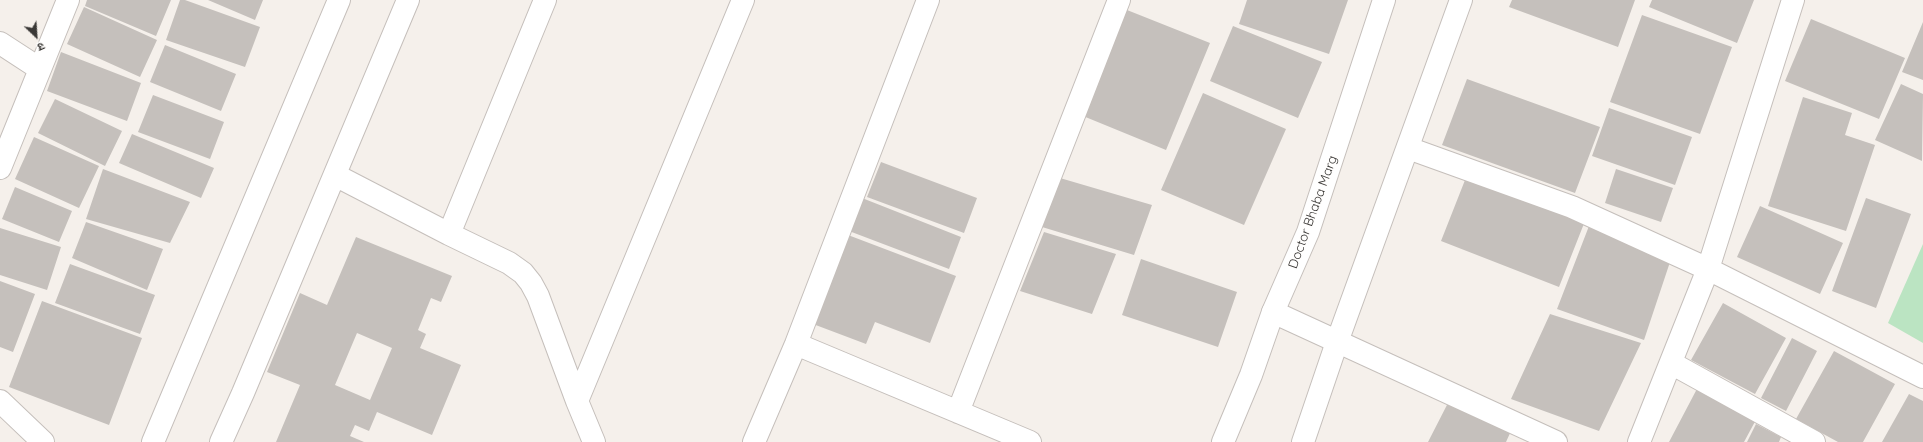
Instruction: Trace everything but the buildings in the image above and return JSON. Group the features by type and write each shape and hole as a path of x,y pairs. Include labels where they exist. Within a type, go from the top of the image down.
{"street":[{"path":"0,168 68,0"},
{"path":"153,442 339,0"},
{"path":"221,442 408,0"},
{"path":"449,234 546,0"},
{"path":"577,401 743,0"},
{"path":"754,442 796,344 928,0"},
{"path":"958,412 1119,0"},
{"name":"Doctor Bhaba Marg","path":"1223,442 1251,375 1273,312 1308,232 1384,0"},
{"path":"1304,442 1337,342 1461,0"},
{"path":"1639,442 1708,269 1793,0"},
{"path":"0,43 40,69"},
{"path":"1408,148 1572,208 1708,269 1923,377"},
{"path":"334,175 509,263 523,273 531,283 538,296 594,442"},
{"path":"1273,312 1556,442"},
{"path":"796,344 1030,442"},
{"path":"1671,363 1814,442"},
{"path":"0,401 43,442"}],"green space":[{"path":"1923,244 1923,343 1888,323"}]}
